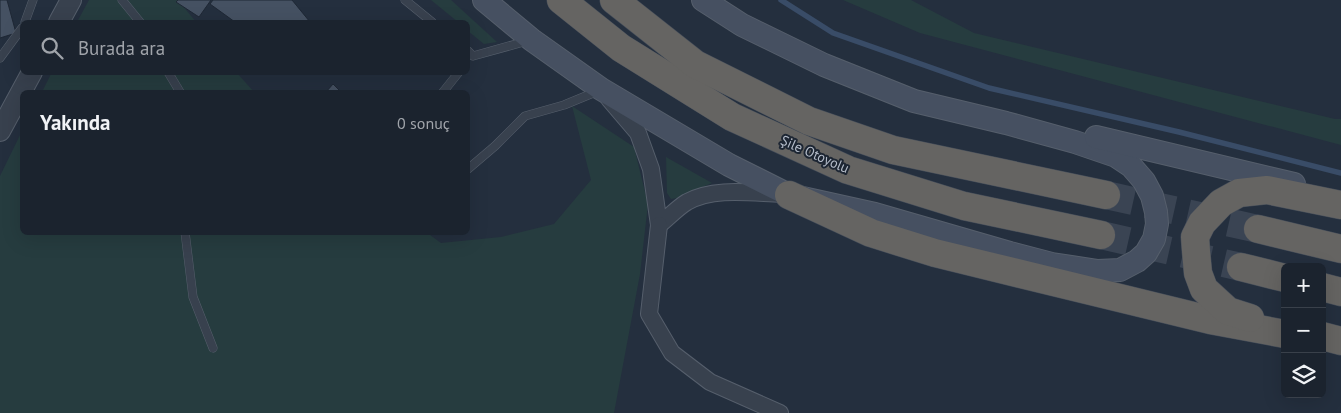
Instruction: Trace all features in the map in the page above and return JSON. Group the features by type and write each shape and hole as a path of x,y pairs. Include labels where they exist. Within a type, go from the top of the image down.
{"highway":[{"name":"Şile Otoyolu","path":"561,0 621,48 732,117 848,170 964,206 1101,234"},
{"name":"Şile Otoyolu","path":"614,0 696,64 808,121 893,150 1106,195"},
{"path":"1281,326 1259,321 1228,310 1204,289 1198,273 1195,237 1202,223 1221,203 1239,193 1268,190 1341,205"},
{"path":"789,195 872,233 935,253 1210,320 1281,333"},
{"path":"1258,229 1341,249"},
{"path":"1241,267 1281,277"},
{"path":"1326,288 1341,292"},
{"path":"1326,339 1341,342"}],"main road":[{"path":"484,0 532,40 601,89 729,165 789,195 875,214 967,242 1098,271 1120,270 1138,261 1146,253 1154,239 1157,224 1152,196 1144,181 1131,166 1116,156 1075,142 1006,123 914,101 824,65 742,25 702,0"},
{"path":"1006,123 1079,133 1146,148 1290,183 1341,200"}],"street":[{"path":"60,20 71,0"},
{"path":"22,90 30,75"},
{"path":"601,89 638,134 651,169 659,225 649,314 672,353 710,382 780,413"},
{"path":"0,131 20,94"},
{"path":"659,225 687,202 715,193 748,192 789,195"}],"lane":[{"path":"27,20 33,0"},
{"path":"122,0 138,20"},
{"path":"405,0 430,20"},
{"path":"0,58 20,31"},
{"path":"470,57 532,40"},
{"path":"170,75 179,90"},
{"path":"445,90 457,75"},
{"path":"470,167 526,116 564,106 601,89"},
{"path":"185,235 193,297 213,348"}],"green space":[{"path":"89,0 178,0 194,20 78,20"},
{"path":"431,0 451,0 497,42 484,44 470,33 470,20 456,20"},
{"path":"843,0 911,0 974,33 1341,119 1341,145 920,33"},
{"path":"50,75 239,75 252,90 43,90"},
{"path":"572,106 634,147 648,204 640,274 614,413 0,413 0,176 20,135 20,235 430,235 441,243 501,237 554,224 591,180"},
{"path":"666,157 712,183 671,199 667,193"}],"building":[{"path":"0,0 7,0 16,33 0,38"},
{"path":"178,0 211,0 199,17 176,2"},
{"path":"213,0 292,0 308,20 232,20 210,4"},
{"path":"333,84 339,90 328,90"}],"waterway":[{"path":"781,0 833,33 989,88 1179,132 1341,173"}],"tunnel":[{"path":"1106,195 1258,229"},
{"path":"1101,235 1241,267"}]}
